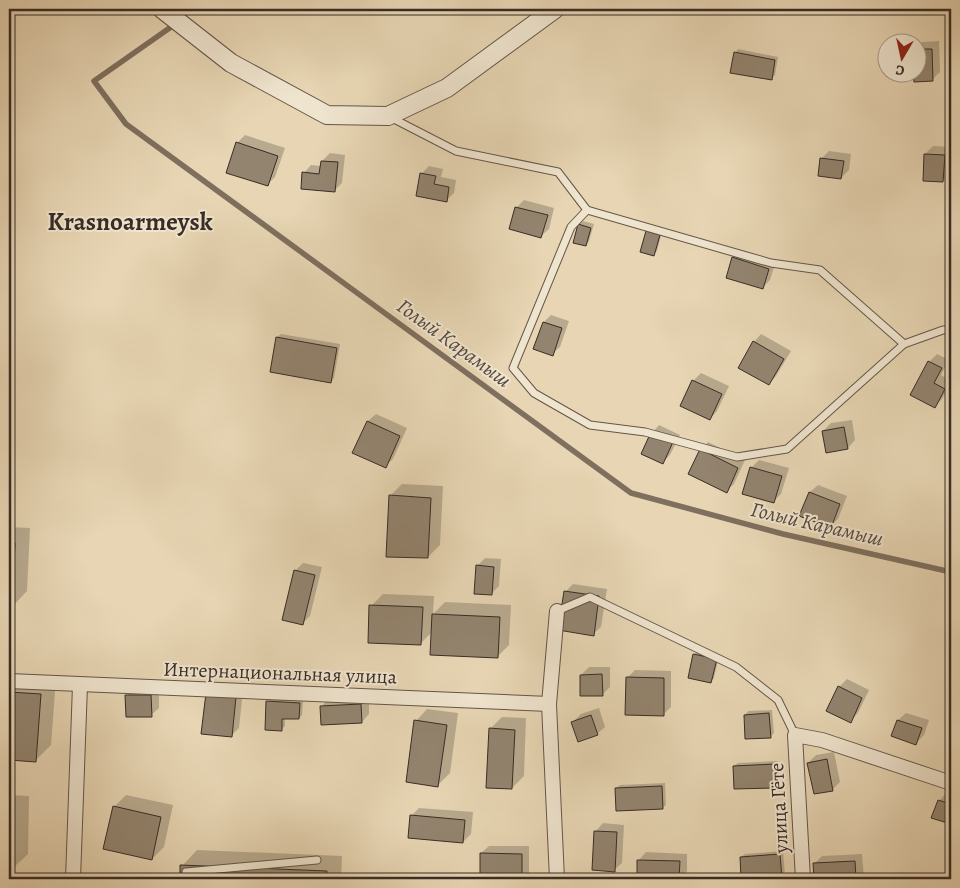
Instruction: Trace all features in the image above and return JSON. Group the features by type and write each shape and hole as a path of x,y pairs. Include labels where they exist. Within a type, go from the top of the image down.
{"street":[{"path":"162,9 231,63 327,115 388,116 447,88 555,9"},
{"path":"557,611 549,704 557,879"},
{"name":"Интернациональная улица","path":"9,681 549,704"},
{"path":"73,879 80,685"},
{"path":"795,735 822,740 951,783"},
{"name":"улица Гёте","path":"795,735 803,879"}],"lane":[{"path":"388,116 456,151 558,172 587,210 771,263 820,270 904,344"},
{"path":"587,210 572,227 513,368 534,392 590,425 645,432 737,457 787,449 904,344 943,330 951,330"},
{"path":"557,611 590,597 736,667 778,700 795,735"},
{"path":"186,879 186,872 317,860"}],"building":[{"path":"928,49 932,49 933,81 928,81"},
{"path":"734,52 775,60 772,80 730,73"},
{"path":"236,142 278,156 268,186 226,173"},
{"path":"924,154 945,155 943,182 923,181"},
{"path":"820,158 844,161 841,179 818,176"},
{"path":"321,161 338,162 335,192 301,189 302,172 319,174"},
{"path":"420,173 436,176 434,184 449,187 447,202 416,196"},
{"path":"515,207 548,215 541,238 509,229"},
{"path":"578,224 591,228 586,246 573,243"},
{"path":"646,231 660,235 654,256 640,252"},
{"path":"732,257 769,269 763,289 726,278"},
{"path":"543,322 562,328 553,356 533,349"},
{"path":"276,337 337,348 331,383 270,372"},
{"path":"753,341 784,359 769,385 738,368"},
{"path":"928,361 942,368 934,383 945,389 935,408 910,395"},
{"path":"692,380 722,394 710,420 680,406"},
{"path":"367,421 400,436 386,468 352,453"},
{"path":"844,427 848,449 826,453 822,431"},
{"path":"651,432 673,442 663,464 641,454"},
{"path":"700,449 738,468 727,493 688,474"},
{"path":"750,467 782,476 774,503 742,494"},
{"path":"809,492 840,504 831,528 799,516"},
{"path":"389,495 431,498 428,558 386,557"},
{"path":"9,542 15,543 12,608 9,608"},
{"path":"476,565 494,567 492,595 474,594"},
{"path":"294,570 315,575 303,625 282,620"},
{"path":"564,591 599,596 594,636 558,630"},
{"path":"369,605 423,607 421,645 368,643"},
{"path":"432,614 500,617 498,658 430,655"},
{"path":"693,654 717,659 711,683 688,678"},
{"path":"602,674 603,696 580,696 580,675"},
{"path":"626,677 664,678 664,716 625,715"},
{"path":"838,686 862,698 851,723 826,711"},
{"path":"9,692 41,694 36,762 9,760"},
{"path":"206,693 236,697 232,737 201,734"},
{"path":"125,695 151,695 152,717 126,717"},
{"path":"266,701 300,703 299,719 282,719 282,731 265,730"},
{"path":"361,704 362,723 321,725 320,706"},
{"path":"769,713 771,738 745,739 744,715"},
{"path":"591,715 598,735 578,742 571,722"},
{"path":"414,720 447,725 438,787 406,782"},
{"path":"897,720 922,728 916,745 891,736"},
{"path":"489,728 515,730 512,789 486,788"},
{"path":"827,759 833,791 814,794 807,763"},
{"path":"775,764 775,788 734,789 733,766"},
{"path":"662,786 663,809 616,811 615,788"},
{"path":"938,800 951,804 951,824 931,818"},
{"path":"113,806 161,817 152,860 103,849"},
{"path":"9,811 14,811 12,870 9,870"},
{"path":"410,815 465,820 463,843 408,838"},
{"path":"594,831 617,832 615,872 592,870"},
{"path":"480,853 522,854 522,879 480,879"},
{"path":"780,854 782,879 741,879 740,857"},
{"path":"637,860 680,861 679,879 637,879"},
{"path":"855,861 856,879 814,879 813,863"},
{"path":"180,865 327,871 327,879 180,879"}],"waterway":[{"name":"Голый Карамыш","path":"180,9 171,27 94,81 126,124 631,493 783,534 951,572"}],"district":[{"name":"Krasnoarmeysk","path":"130,222"}]}
